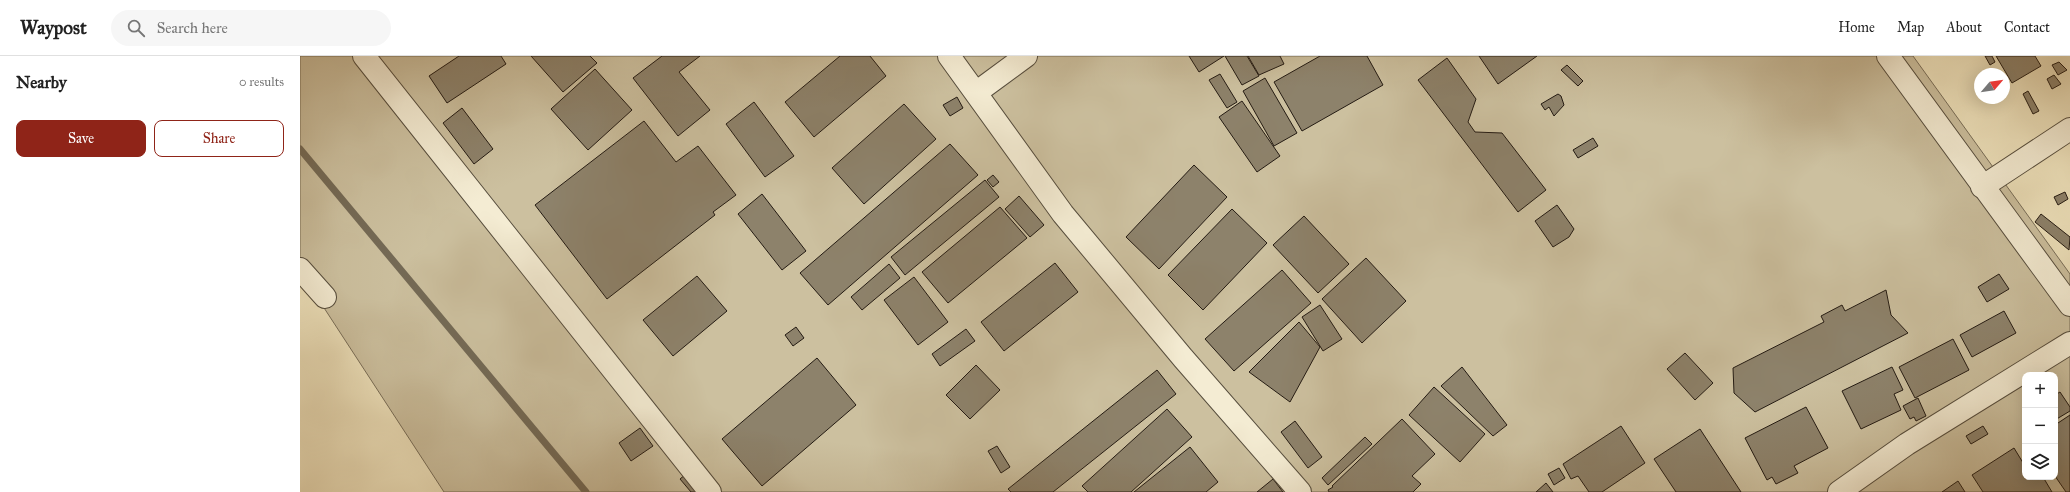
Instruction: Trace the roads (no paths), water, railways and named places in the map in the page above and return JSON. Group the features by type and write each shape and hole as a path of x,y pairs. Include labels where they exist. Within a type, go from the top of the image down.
{"street":[{"path":"364,56 710,492"},
{"path":"949,56 977,92 1063,214 1183,358 1300,492"},
{"path":"977,92 1026,56"},
{"path":"1888,56 1982,187 2067,296"},
{"path":"1982,187 2070,128"},
{"path":"300,269 325,297"},
{"path":"1838,492 1907,444 2070,343"}],"waterway":[{"path":"300,149 586,492"}]}
